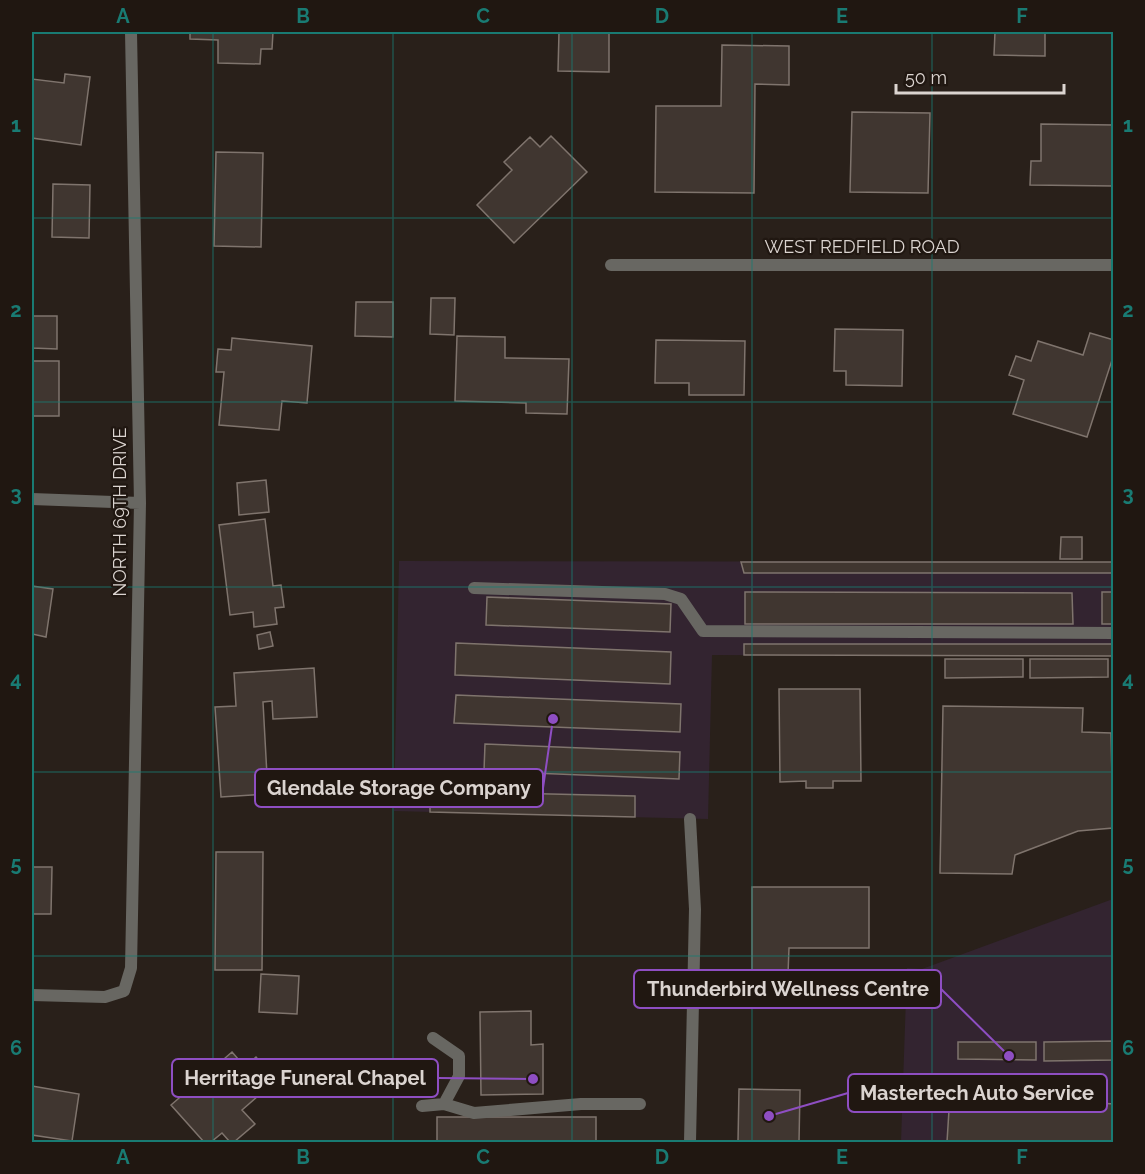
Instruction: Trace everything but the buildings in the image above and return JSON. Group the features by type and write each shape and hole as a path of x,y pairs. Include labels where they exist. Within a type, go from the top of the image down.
{"street":[{"name":"NORTH 69TH DRIVE","path":"32,996 105,997 124,991 131,968 140,503 131,32"},
{"name":"WEST REDFIELD ROAD","path":"611,265 1113,265"},
{"path":"32,499 140,503"},
{"path":"474,588 665,594 681,599 703,631 1113,633"},
{"path":"690,819 695,909 690,1143"},
{"path":"433,1038 459,1056 459,1076 444,1104"},
{"path":"422,1106 444,1104 474,1113 581,1104 640,1104"}],"shaded area":[{"path":"399,561 1113,562 1113,656 712,655 708,819 394,811"},
{"path":"1113,899 1113,1142 901,1142 907,968 922,969"}],"place":[{"name":"Glendale Storage Company","path":"553,719"},
{"name":"Thunderbird Wellness Centre","path":"1009,1056"},
{"name":"Herritage Funeral Chapel","path":"533,1079"},
{"name":"Mastertech Auto Service","path":"769,1116"}]}
